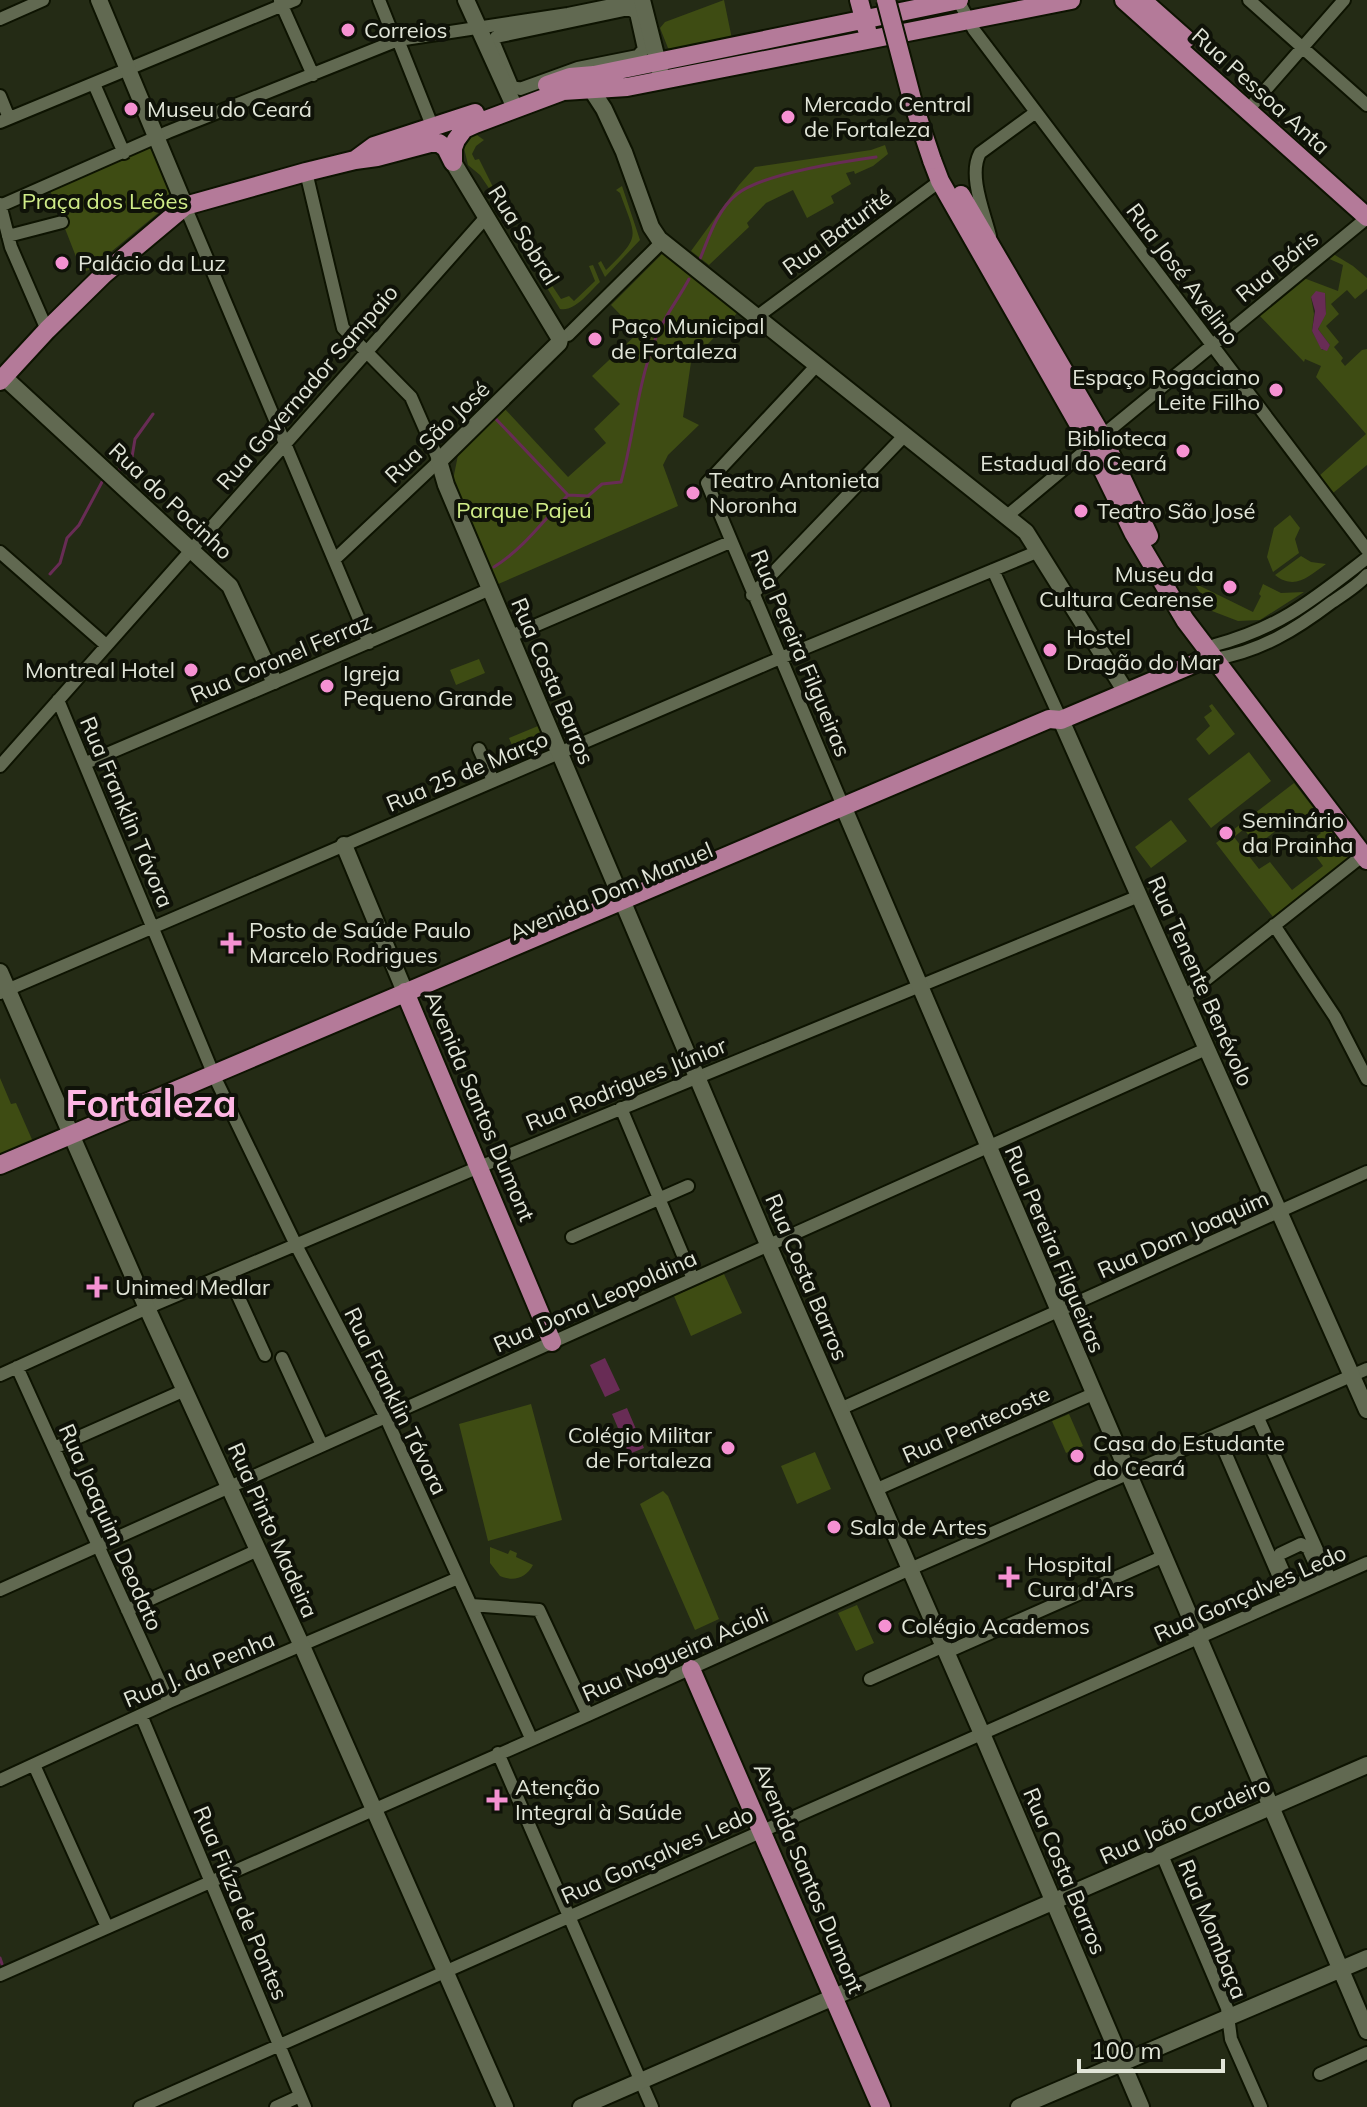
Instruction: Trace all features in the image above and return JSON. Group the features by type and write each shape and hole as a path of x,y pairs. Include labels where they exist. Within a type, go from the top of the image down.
{"main road":[{"path":"859,0 870,40"},
{"path":"886,0 913,103 938,158 992,247 1096,441 1134,534 1209,654 1366,856"},
{"path":"897,0 938,158 940,181 1096,441"},
{"path":"453,162 453,148 464,129 570,77 594,75 958,0"},
{"path":"355,160 374,146 563,91 627,87 1071,0"},
{"name":"Rua Pessoa Anta","path":"1124,0 1367,201"},
{"name":"Rua Pessoa Anta","path":"1142,0 1367,218"},
{"path":"1,377 104,274 185,206 306,172 439,143 446,148 453,162"},
{"name":"Avenida Dom Manuel","path":"0,1176 72,1140 845,811 1049,719 1061,720 1209,654"},
{"name":"Avenida Santos Dumont","path":"407,997 552,1342"},
{"name":"Avenida Dom Manuel","path":"0,1165 72,1140"},
{"name":"Avenida Santos Dumont","path":"691,1669 881,2107"}],"street":[{"path":"0,19 43,0"},
{"path":"99,0 369,643"},
{"path":"1,101 5,120 281,3 295,0"},
{"path":"379,0 391,30"},
{"path":"466,0 513,104"},
{"name":"Rua José Avelino","path":"958,0 967,21 1367,550"},
{"path":"1249,0 1367,105"},
{"path":"1251,106 1344,0"},
{"path":"281,3 313,75"},
{"path":"44,323 10,242 0,205 156,137 398,40 638,4"},
{"path":"638,4 644,49 638,56 578,68 520,89 512,86 494,43 496,37 629,9 638,4"},
{"path":"638,4 662,80"},
{"path":"400,45 429,118"},
{"path":"94,84 124,153"},
{"path":"591,89 624,152 651,227 662,242 1026,532 1126,692"},
{"path":"992,247 975,162 980,153 1036,112"},
{"name":"Rua Sobral","path":"453,162 563,333"},
{"path":"306,172 343,328 411,397 439,461"},
{"name":"Rua Baturité","path":"758,316 940,181"},
{"name":"Rua Governador Sampaio","path":"0,766 487,216"},
{"name":"Rua Bóris","path":"1007,516 1367,218"},
{"path":"0,259 10,242 62,222"},
{"name":"Rua São José","path":"335,559 559,343 563,333 662,242"},
{"name":"Rua Pereira Filgueiras","path":"817,365 707,483 987,1147 1367,2031"},
{"name":"Rua do Pocinho","path":"1,377 230,586 274,681"},
{"path":"752,595 904,436"},
{"name":"Rua Costa Barros","path":"439,461 446,485 768,1244 1141,2107"},
{"path":"511,636 730,542"},
{"name":"Rua 25 de Março","path":"4,991 781,658 1039,551"},
{"path":"0,552 106,645"},
{"path":"1209,654 1278,623 1367,558"},
{"name":"Rua Tenente Benévolo","path":"993,570 1280,1212 1359,1373 1367,1410"},
{"path":"1209,654 1242,655 1276,641 1367,575"},
{"name":"Rua Coronel Ferraz","path":"86,763 490,589"},
{"name":"Rua Franklin Távora","path":"58,700 216,1078 296,1245 386,1418 531,1738"},
{"path":"479,749 491,776"},
{"name":"Avenida Santos Dumont","path":"344,845 407,997"},
{"path":"1184,997 1366,856"},
{"name":"Rua Rodrigues Júnior","path":"0,1375 147,1308 232,1280 296,1245 480,1166 1139,896"},
{"path":"1274,925 1335,1017 1367,1079"},
{"name":"Rua Pinto Madeira","path":"0,972 4,991 302,1646 505,2107"},
{"name":"Rua Dona Leopoldina","path":"0,1590 1206,1049"},
{"path":"621,1108 693,1279"},
{"name":"Rua Dom Joaquim","path":"840,1409 1367,1172"},
{"path":"572,1237 688,1186"},
{"path":"232,1280 265,1355"},
{"path":"282,1358 322,1445"},
{"name":"Rua Joaquim Deodato","path":"17,1367 169,1702"},
{"name":"Rua Nogueira Acioli","path":"0,1975 910,1569 1359,1373"},
{"path":"54,1448 185,1390"},
{"name":"Rua Pentecoste","path":"875,1490 1093,1394"},
{"path":"1258,1418 1330,1579"},
{"path":"1218,1436 1288,1598"},
{"path":"1268,1552 1310,1534"},
{"path":"127,1610 258,1550"},
{"path":"870,1679 1162,1557"},
{"name":"Rua Gonçalves Ledo","path":"140,2107 1367,1563"},
{"name":"Rua J. da Penha","path":"0,1780 169,1702 458,1578"},
{"path":"471,1605 539,1610 588,1715"},
{"name":"Rua Fiúza de Pontes","path":"141,1715 302,2102"},
{"path":"498,1753 652,2107"},
{"path":"34,1765 107,1927"},
{"name":"Rua João Cordeiro","path":"581,2107 1367,1765"},
{"name":"Rua Mombaça","path":"1162,1855 1227,2008 1231,2039 1261,2107"},
{"path":"1019,2107 1367,1958"},
{"path":"1320,2074 1367,2053"},
{"path":"276,2107 302,2102"}],"green space":[{"path":"724,0 732,39 668,48 660,28 665,22"},
{"name":"Praça dos Leões","path":"147,133 174,200 89,270 82,272 46,180"},
{"path":"474,133 484,140 472,154 475,160 479,159 507,215 480,175 468,165 464,148"},
{"path":"885,145 888,154 873,166 855,174 854,171 846,173 851,184 831,196 834,203 807,218 793,190 766,203 747,223 749,227 709,265 691,251 755,167 871,150"},
{"path":"622,186 640,240 605,277 598,263 601,261 606,270 626,250 632,235 630,219 616,190"},
{"path":"515,230 561,299 569,296 574,301 595,281 589,266 593,265 600,282 576,304 560,309 512,231"},
{"name":"Parque Pajeú","path":"664,252 740,310 691,362 683,417 699,425 668,455 663,465 678,506 496,585 453,480 458,455 504,408 568,477 606,443 594,429 620,404 592,376 638,333 611,305"},
{"path":"1330,252 1367,278 1367,289 1355,299 1347,290 1331,304 1339,314 1326,326 1339,342 1334,347 1345,366 1367,349 1367,465 1333,493 1319,476 1366,434 1316,377 1321,366 1305,359 1304,362 1258,314 1301,277 1338,291 1343,265 1325,257","holes":["1325,293 1326,311 1318,329 1330,345 1327,350 1322,350 1312,331 1314,314 1311,297"]},
{"path":"1290,515 1300,528 1295,539 1299,553 1273,572 1267,557 1274,528"},
{"path":"1301,556 1311,562 1326,564 1295,582 1282,580 1275,575"},
{"path":"1192,575 1200,580 1198,585 1253,612 1263,584 1281,593 1304,592 1260,620 1238,621 1212,611 1190,577"},
{"path":"479,659 485,673 456,685 450,670"},
{"path":"1212,704 1235,734 1209,755 1196,739 1210,726 1204,717 1212,711 1209,706"},
{"path":"538,726 545,744 516,755 509,738"},
{"path":"1249,752 1271,781 1211,828 1188,799"},
{"path":"1294,783 1351,856 1273,917 1216,843","holes":["1307,816 1321,833 1307,844 1323,866 1292,890 1270,862 1259,869 1234,837 1244,829 1256,846 1286,823 1291,829"]},
{"path":"1171,820 1187,841 1151,868 1135,847"},
{"path":"0,1078 11,1104 16,1103 34,1144 0,1158"},
{"path":"724,1274 742,1313 691,1336 674,1296"},
{"path":"531,1404 562,1520 488,1541 459,1424"},
{"path":"1069,1414 1083,1446 1066,1453 1052,1421"},
{"path":"815,1452 831,1489 797,1504 781,1466"},
{"path":"663,1491 668,1496 719,1619 695,1630 640,1504"},
{"path":"490,1547 508,1554 510,1550 517,1553 516,1557 533,1565 519,1578 500,1576 490,1563"},
{"path":"857,1605 874,1643 856,1651 838,1613"}],"shaded area":[{"path":"1316,291 1325,293 1326,314 1318,329 1330,345 1327,351 1321,349 1312,331 1315,311 1311,297"},
{"path":"605,1358 620,1390 605,1397 590,1365"},
{"path":"627,1408 644,1448 629,1454 612,1414"}],"waterway":[{"path":"700,259 714,224 737,194 765,180 876,157"},
{"path":"495,418 568,495 588,496 602,484 621,482 649,357 662,324 689,279"},
{"path":"116,473 132,457 135,439 153,414"},
{"path":"50,574 60,563 67,538 79,525 102,482"},
{"path":"494,567 524,543 568,495"},
{"path":"0,1958 2,1964"}],"place":[{"name":"Correios","path":"348,30"},
{"name":"Museu do Ceará","path":"131,109"},
{"name":"Mercado Central de Fortaleza","path":"788,117"},
{"name":"Palácio da Luz","path":"62,263"},
{"name":"Paço Municipal de Fortaleza","path":"595,339"},
{"name":"Espaço Rogaciano Leite Filho","path":"1276,390"},
{"name":"Biblioteca Estadual do Ceará","path":"1183,451"},
{"name":"Teatro Antonieta Noronha","path":"693,493"},
{"name":"Teatro São José","path":"1081,511"},
{"name":"Museu da Cultura Cearense","path":"1230,587"},
{"name":"Hostel Dragão do Mar","path":"1050,650"},
{"name":"Montreal Hotel","path":"191,670"},
{"name":"Igreja Pequeno Grande","path":"327,686"},
{"name":"Seminário da Prainha","path":"1226,833"},
{"name":"Posto de Saúde Paulo Marcelo Rodrigues","path":"231,943"},
{"name":"Unimed Medlar","path":"97,1287"},
{"name":"Colégio Militar de Fortaleza","path":"728,1448"},
{"name":"Casa do Estudante do Ceará","path":"1077,1456"},
{"name":"Sala de Artes","path":"834,1527"},
{"name":"Hospital Cura d'Ars","path":"1009,1577"},
{"name":"Colégio Academos","path":"885,1626"},
{"name":"Atenção Integral à Saúde","path":"497,1800"}],"district":[{"name":"Fortaleza","path":"151,1104"}]}
